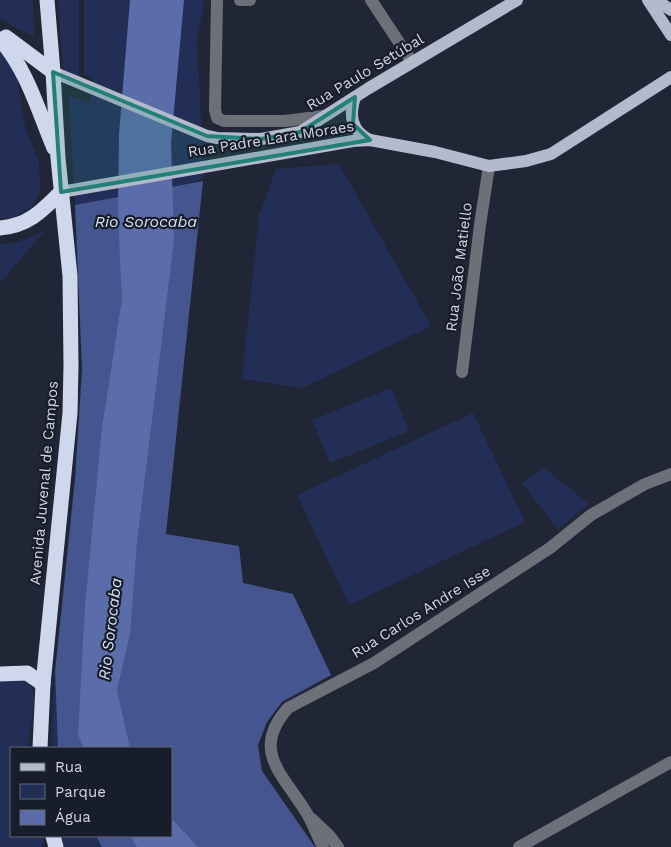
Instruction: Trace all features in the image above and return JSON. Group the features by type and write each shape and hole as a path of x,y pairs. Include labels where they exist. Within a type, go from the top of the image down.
{"highway":[{"name":"Avenida Juvenal de Campos","path":"40,747 43,684 70,413 70,276 58,158 47,0"},
{"path":"0,34 53,72"},
{"path":"0,39 12,52 22,71 58,158"},
{"path":"0,228 19,226 41,212 61,192"},
{"path":"0,674 27,673 43,684"}],"main road":[{"name":"Rua Paulo Setúbal","path":"53,72 207,136 261,139 300,132 412,62 517,0"},
{"path":"648,0 671,35"},
{"path":"656,0 671,10"},
{"name":"Rua Padre Lara Moraes","path":"61,192 334,143 370,140 435,152 489,166 526,161 551,154 671,77"},
{"path":"355,97 351,111 353,124 362,136 370,140"}],"street":[{"path":"217,0 215,110 217,118 224,121 285,121 324,116"},
{"path":"240,0 250,0"},
{"path":"371,0 412,62"},
{"name":"Rua João Matiello","path":"462,372 489,166"},
{"name":"Rua Carlos Andre Isse","path":"338,847 307,813 278,771 273,760 272,735 280,717 288,708 374,663 550,548 592,515 645,484 671,474"},
{"path":"519,847 671,762"},
{"name":"Rua Carlos Andre Isse","path":"307,813 322,847"}],"highlighted area":[{"path":"53,72 207,136 261,139 300,132 355,97 353,124 370,140 61,192"}],"green space":[{"path":"0,0 33,0 34,37 0,19"},
{"path":"58,0 79,0 79,76 65,70 63,67"},
{"path":"84,0 204,0 197,41 204,176 195,182 75,205 69,96 90,103 93,78 84,75"},
{"path":"0,49 16,71 25,127 39,162 40,192 31,207 14,218 0,218"},
{"path":"339,164 431,326 302,388 242,379 259,216 276,169"},
{"path":"45,230 0,283 0,244 18,242"},
{"path":"391,388 409,431 330,463 312,420"},
{"path":"473,413 525,522 349,605 297,495"},
{"path":"544,468 589,504 558,529 522,483"},
{"path":"55,672 58,747 51,747"},
{"path":"15,679 27,682 31,688 34,704 29,747 10,747 10,837 44,837 42,847 0,847 0,680"},
{"path":"61,837 97,837 102,847 64,847"}],"shaded area":[{"path":"203,181 166,534 239,546 243,583 293,594 331,675 282,702 267,722 258,745 262,771 315,847 102,847 97,837 172,837 172,747 58,747 55,672 75,479 82,369 75,205"}],"water":[{"name":"Rio Sorocaba","path":"130,0 184,0 171,143 174,240 137,542 130,634 117,690 130,747 84,747 78,735 85,605 102,428 122,299 118,215 119,134"},
{"path":"172,819 198,847 137,847 131,837 172,837"}]}
